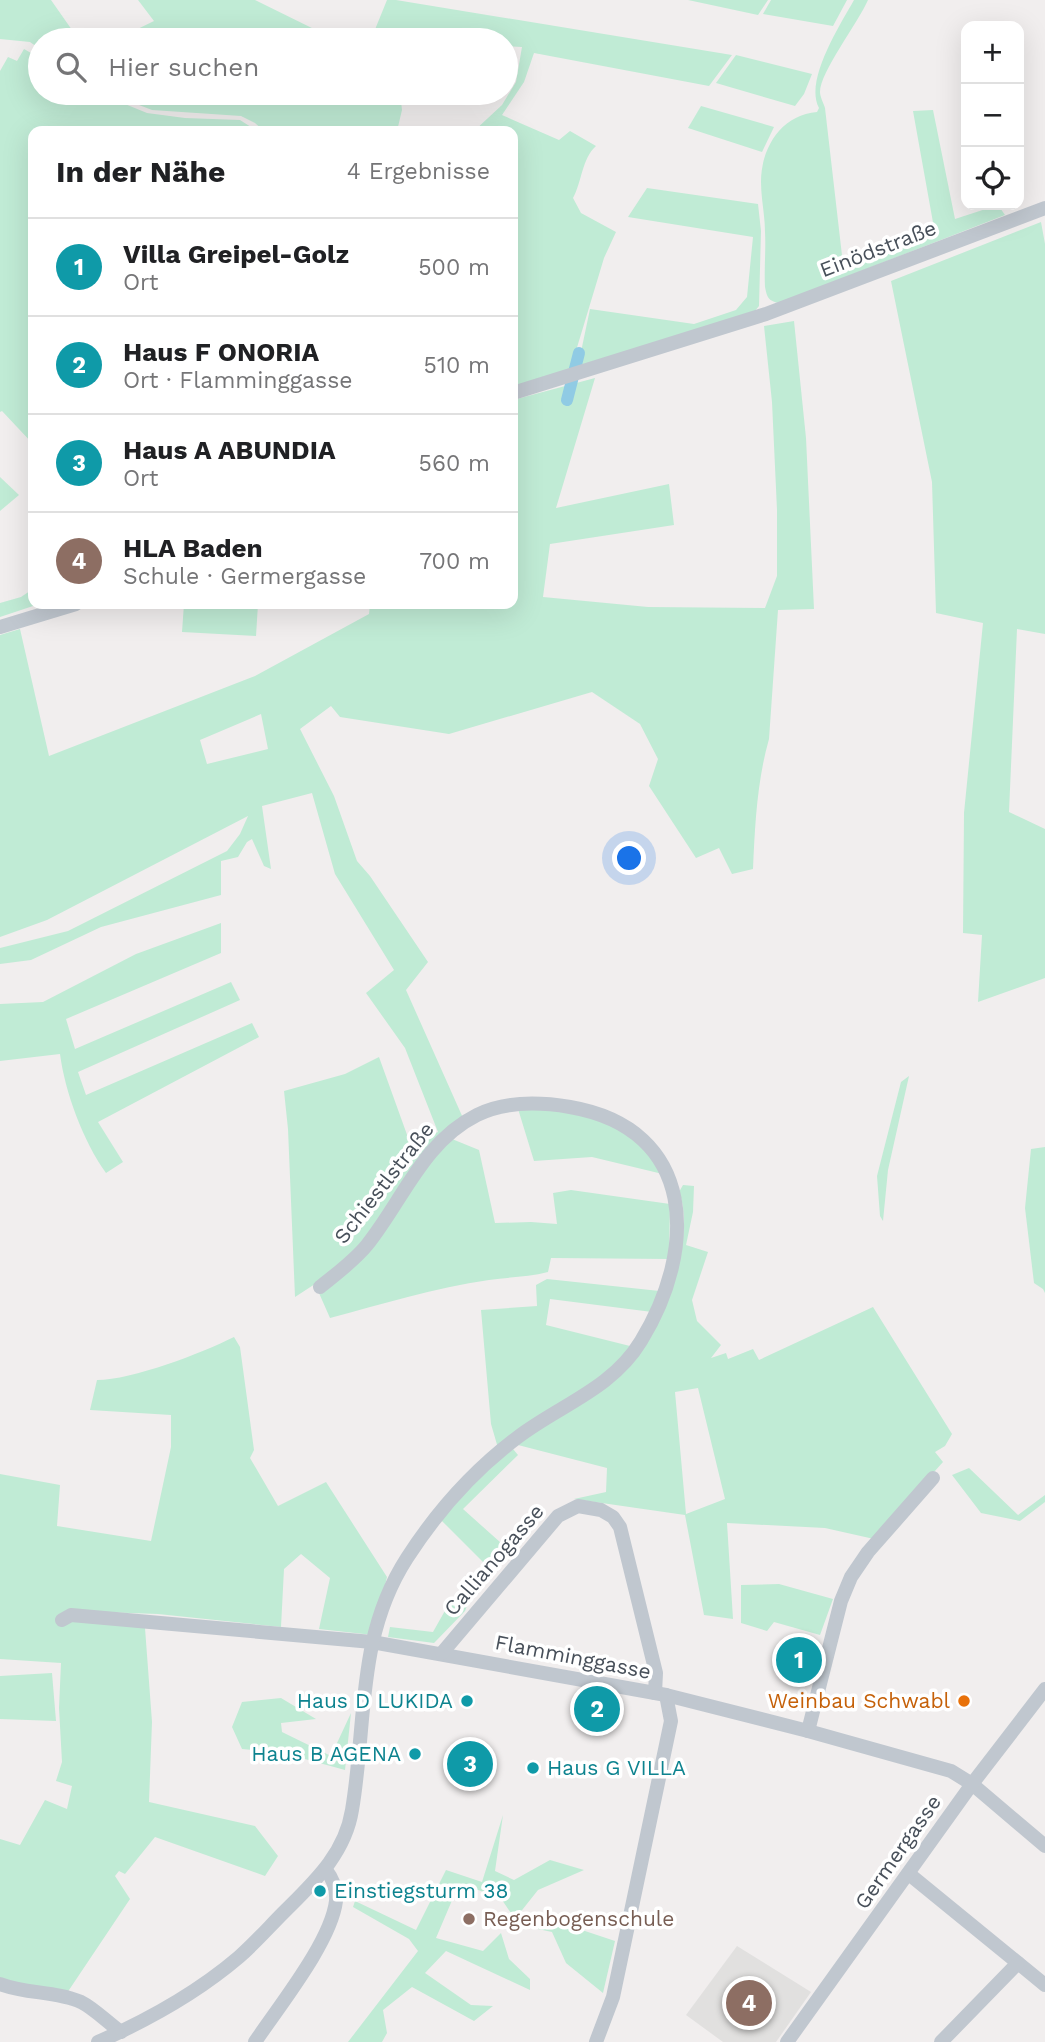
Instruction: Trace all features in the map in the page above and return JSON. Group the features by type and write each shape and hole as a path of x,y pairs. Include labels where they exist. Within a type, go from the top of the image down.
{"street":[{"name":"Einödstraße","path":"518,391 766,314 1045,208"},
{"path":"0,627 59,609"},
{"name":"Schiestlstraße","path":"98,2042 153,2015 239,1957 326,1870 340,1846 352,1812 363,1695 372,1642 387,1593 439,1512 498,1453 520,1436 597,1389 622,1367 639,1344 659,1308 677,1247 677,1211 671,1185 665,1168 640,1138 601,1115 582,1109 535,1103 482,1112 455,1128 432,1149 366,1246 320,1287"},
{"path":"808,1731 841,1601 851,1577 868,1552 933,1478"},
{"name":"Callianogasse","path":"442,1653 558,1516 578,1506 601,1510 613,1517 620,1527 661,1694"},
{"name":"Flamminggasse","path":"62,1620 71,1615 372,1642 661,1694 951,1771 972,1784 1045,1846"},
{"name":"Germergasse","path":"788,2042 972,1784 1045,1689"},
{"path":"596,2042 612,1997 671,1721 661,1694"},
{"path":"255,2042 323,1940 336,1900 334,1880 326,1870"},
{"path":"909,1874 1045,1984"},
{"path":"941,2042 1018,1963"},
{"path":"0,1984 16,1990 64,1997 82,2003 121,2032"}],"shaded area":[{"path":"737,1946 811,1992 776,2042 723,2042 686,2015"}],"green space":[{"path":"0,0 51,0 71,28 28,28 28,42 0,39"},
{"path":"138,0 255,0 312,28 140,28 154,21"},
{"path":"387,0 396,0 732,55 709,86 534,53 518,91 522,47 518,47 518,28 376,28"},
{"path":"688,0 768,0 758,15"},
{"path":"771,0 847,0 833,26 763,14"},
{"path":"854,0 868,0 826,72 820,92 825,108 843,264 934,228 913,111 933,110 955,219 983,210 1002,210 1005,215 779,303 769,298 765,287 762,169 769,146 783,127 804,114 817,112 819,108 816,83 833,38"},
{"path":"24,49 28,51 28,105 127,105 147,113 185,118 240,120 249,126 28,126 28,439 2,411 0,412 0,71 8,57 17,61"},
{"path":"736,55 812,74 804,94 795,106 716,83"},
{"path":"139,105 401,105 402,110 398,126 258,126 241,116 152,110"},
{"path":"502,105 509,105 502,115 559,140 570,131 596,146 588,157 573,198 581,213 616,232 604,258 569,374 518,387 518,126 479,126"},
{"path":"701,106 774,127 762,152 688,128"},
{"path":"647,188 758,204 761,231 759,306 754,312 578,366 590,309 694,324 736,310 747,297 753,237 628,217"},
{"path":"1041,222 1045,244 1045,634 1017,629 1009,812 1045,829 1045,978 978,1002 982,935 963,933 964,813 983,623 936,613 932,482 891,281"},
{"path":"794,321 806,438 814,609 778,610 769,739 759,787 753,869 732,874 719,848 696,858 649,786 658,759 640,724 592,692 449,734 340,717 331,706 300,729 334,796 357,861 428,962 406,990 463,1118 452,1139 479,1150 495,1223 557,1224 553,1193 571,1190 670,1204 669,1259 551,1258 548,1272 449,1287 330,1318 315,1284 295,1297 284,1091 345,1074 379,1057 410,1143 438,1132 405,1048 366,993 394,970 335,874 312,793 262,806 271,869 264,866 252,839 247,842 238,857 221,861 221,895 101,927 31,960 0,964 0,948 68,931 227,851 240,834 248,816 47,920 0,937 0,635 20,629 49,756 255,676 369,614 370,609 518,609 518,399 595,378 556,508 669,484 674,525 550,544 543,597 648,607 765,608 777,576 772,402 764,326","holes":["261,714 268,749 207,764 200,740"]},
{"path":"0,477 19,495 0,511"},
{"path":"28,592 28,608 0,617 0,603"},
{"path":"184,609 258,609 256,636 182,632"},
{"path":"221,923 221,953 66,1019 75,1049 231,982 240,1000 78,1072 86,1095 252,1023 259,1037 98,1122 123,1162 106,1173 76,1116 60,1054 0,1061 0,1004 43,1002 136,954"},
{"path":"909,1076 888,1170 883,1221 880,1216 877,1176 901,1082"},
{"path":"515,1099 566,1100 584,1104 625,1121 657,1150 675,1177 592,1157 534,1161"},
{"path":"1045,1147 1045,1293 1034,1283 1025,1208 1031,1149"},
{"path":"683,1185 694,1186 693,1212 686,1245 708,1252 692,1300 697,1321 721,1345 711,1358 726,1353 728,1359 753,1349 759,1360 873,1307 952,1434 945,1446 935,1452 943,1462 874,1539 825,1528 727,1523 733,1619 704,1615 685,1515 574,1499 606,1492 607,1468 518,1445 498,1448 491,1424 481,1310 537,1306 536,1285 547,1279 669,1292 683,1242 684,1215 679,1192","holes":["550,1299 660,1313 642,1349 546,1325","698,1388 725,1499 686,1514 675,1392"]},
{"path":"234,1337 240,1347 254,1450 250,1458 278,1506 326,1482 387,1577 373,1635 319,1629 330,1578 301,1554 284,1569 281,1627 158,1614 102,1612 145,1628 152,1722 149,1802 255,1826 278,1856 265,1876 155,1837 125,1874 119,1871 115,1876 130,1899 67,1993 0,1980 0,1839 20,1845 45,1800 67,1809 72,1786 56,1781 62,1762 59,1708 61,1663 0,1659 0,1474 60,1485 57,1526 151,1541 171,1447 171,1415 90,1410 97,1380 147,1371"},
{"path":"513,1449 518,1455 463,1509 511,1552 493,1572 440,1519 473,1481"},
{"path":"969,1468 1018,1515 1045,1495 1045,1502 1020,1521 981,1513 952,1475"},
{"path":"779,1584 833,1599 820,1635 774,1622 767,1631 741,1623 741,1585"},
{"path":"473,1590 465,1611 434,1643 388,1637 390,1627 433,1632 451,1600"},
{"path":"52,1673 56,1721 0,1719 0,1676"},
{"path":"281,1698 316,1719 281,1723 282,1732 331,1756 351,1713 345,1770 283,1753 242,1749 232,1727 242,1702"},
{"path":"503,1815 495,1871 514,1880 550,1860 584,1870 538,1890 515,1919 500,1897 459,1884 436,1938 483,1951 501,1933 509,1959 530,1979 530,1990 446,1951 425,1973 471,2005 493,2006 474,2021 412,1987 383,2010 387,2033 382,2042 348,2042 418,1951 409,1939 353,1907 355,1901 416,1930 446,1870 482,1882"},
{"path":"534,1914 615,1941 603,1993 566,1963 552,1932 533,1928"}],"waterway":[{"path":"567,400 579,353"}],"place":[{"name":"Villa Greipel-Golz","path":"799,1660"},
{"name":"Haus D LUKIDA","path":"467,1701"},
{"name":"Weinbau Schwabl","path":"964,1701"},
{"name":"Haus F ONORIA","path":"597,1709"},
{"name":"Haus B AGENA","path":"415,1754"},
{"name":"Haus A ABUNDIA","path":"470,1764"},
{"name":"Haus G VILLA","path":"533,1768"},
{"name":"Einstiegsturm 38","path":"320,1891"},
{"name":"Regenbogenschule","path":"469,1919"},
{"name":"HLA Baden","path":"749,2003"}]}
